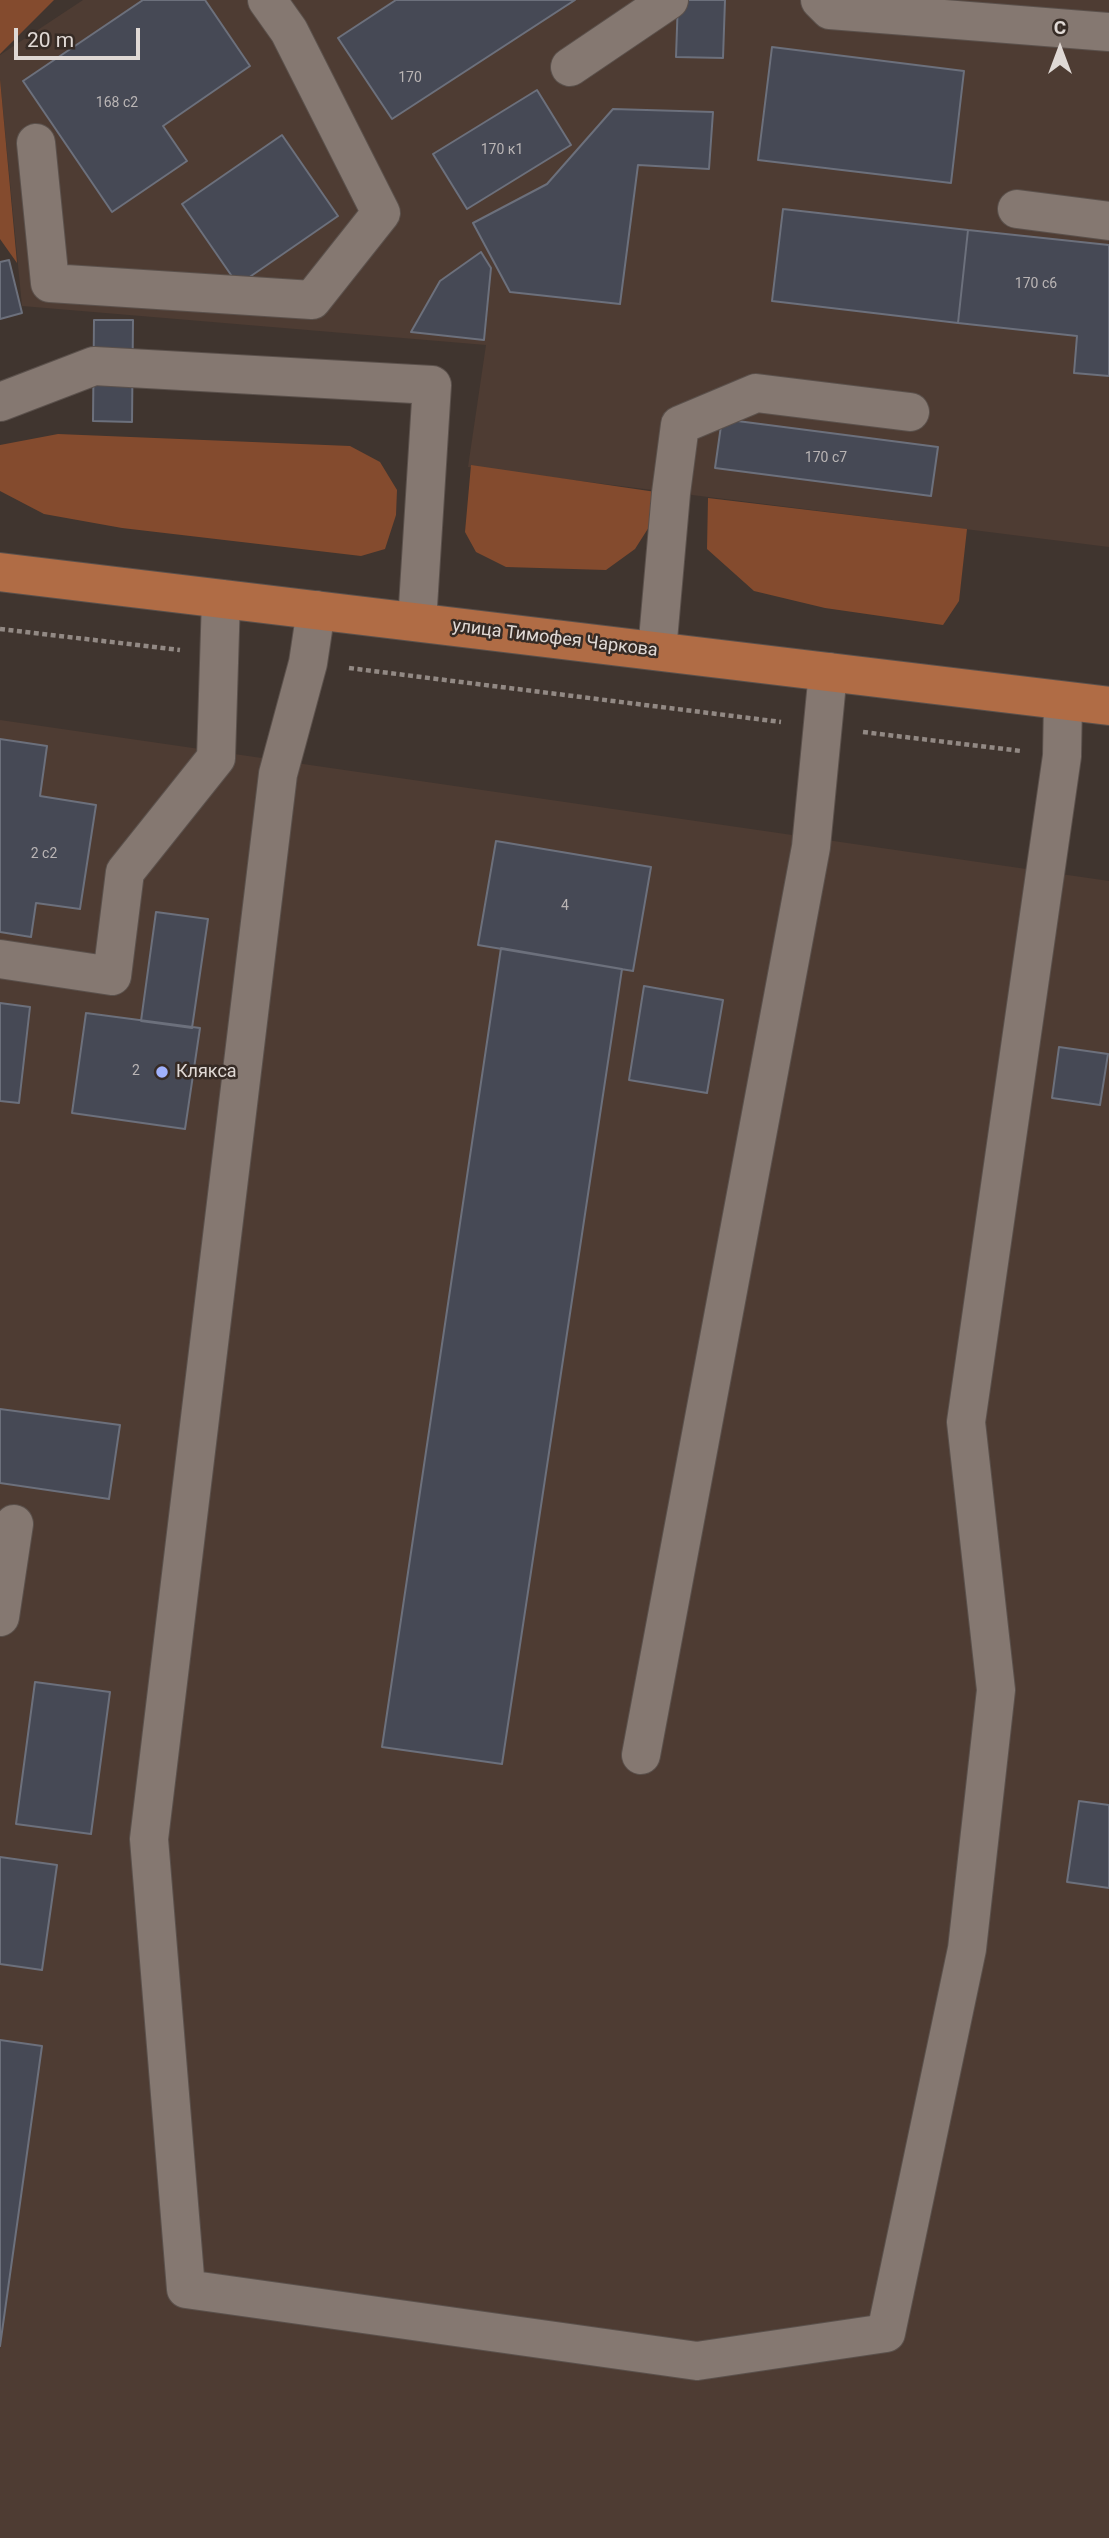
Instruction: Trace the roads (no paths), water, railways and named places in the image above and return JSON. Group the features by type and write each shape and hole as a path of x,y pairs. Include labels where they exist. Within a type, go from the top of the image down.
{"main road":[{"name":"улица Тимофея Чаркова","path":"0,572 1109,706"}],"lane":[{"path":"36,143 50,283 312,300 381,213 289,31 267,0"},
{"path":"570,67 669,0"},
{"path":"820,0 830,10 1109,32"},
{"path":"1017,209 1109,221"},
{"path":"0,402 94,366 432,385 416,622"},
{"path":"657,651 680,425 756,393 910,412"},
{"path":"0,959 113,976 125,872 216,758 221,599"},
{"path":"316,610 309,663 278,774 149,1839 186,2289 696,2361 886,2333 967,1949 996,1690 966,1422 1062,756 1063,701"},
{"path":"641,1755 811,847 828,672"},
{"path":"0,1617 14,1524"}],"place":[{"name":"Клякса","path":"162,1072"}]}
